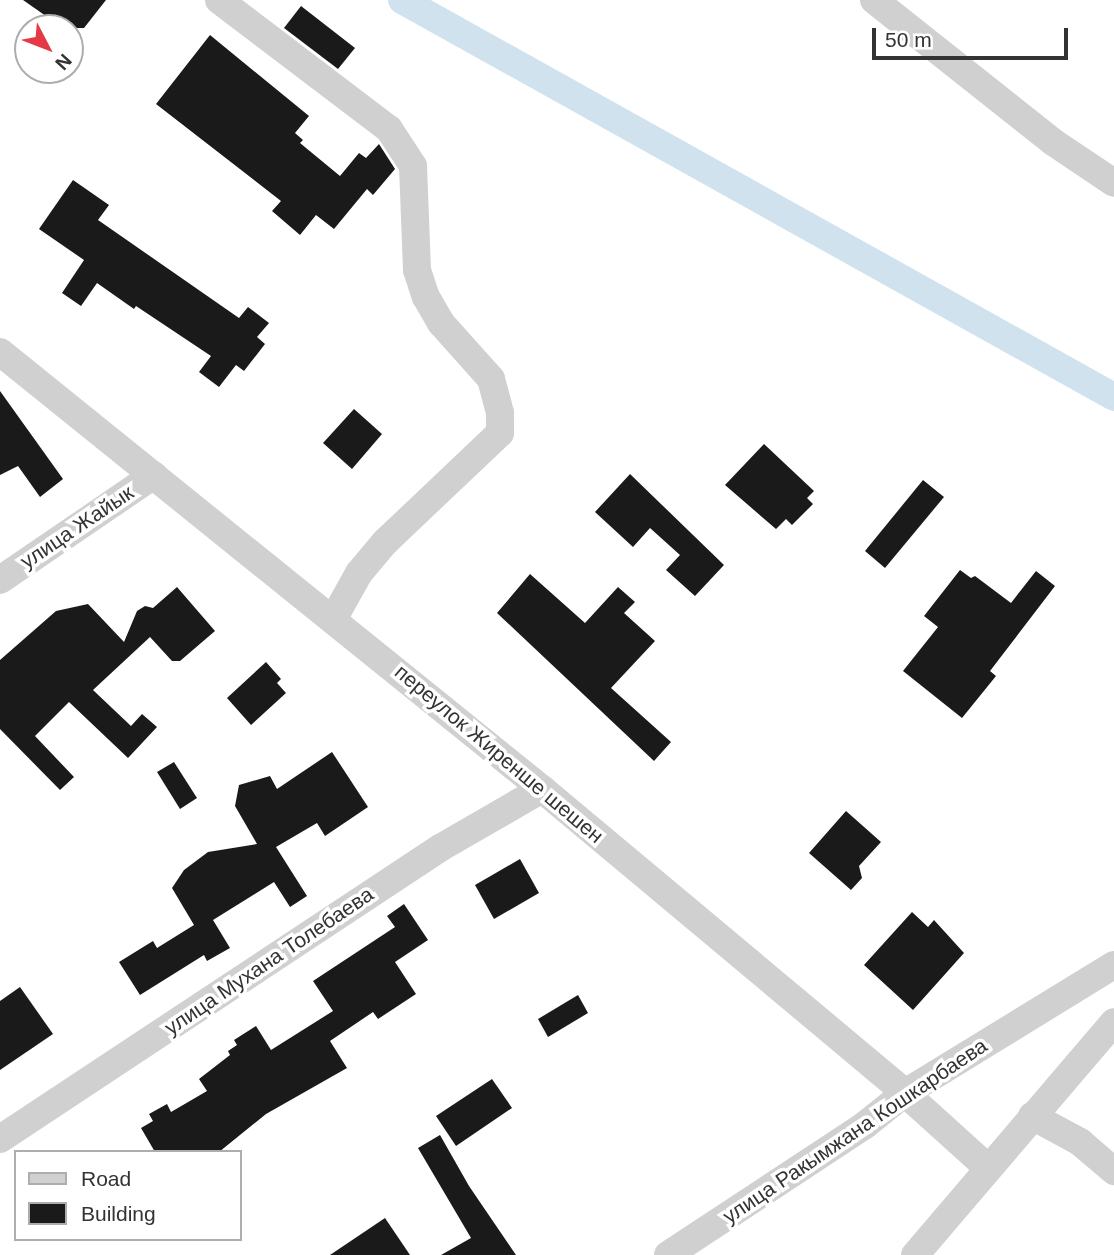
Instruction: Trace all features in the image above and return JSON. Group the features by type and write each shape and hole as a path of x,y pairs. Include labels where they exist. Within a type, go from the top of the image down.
{"street":[{"path":"219,0 389,130 413,166 417,270 426,297 441,323 491,379 500,413 499,433 385,542 359,573 334,618"},
{"path":"874,0 1053,142 1114,183"},
{"name":"переулок Жиренше шешен","path":"0,352 334,618 542,789 905,1093 988,1168"},
{"name":"улица Жайык","path":"0,580 154,475"},
{"name":"улица Мухана Толебаева","path":"0,1139 440,848 542,789"},
{"name":"улица Ракымжана Кошкарбаева","path":"668,1255 865,1125 905,1093 1114,965"},
{"path":"915,1255 1114,1022"},
{"path":"1032,1116 1080,1142 1114,1171"}],"building":[{"path":"23,0 106,0 84,28 84,14 43,14"},
{"path":"301,6 355,48 338,69 284,28"},
{"path":"210,35 309,116 295,133 303,140 300,143 340,176 359,153 366,158 379,144 395,169 373,195 367,189 334,229 316,215 300,235 272,211 281,201 156,104"},
{"path":"73,180 109,205 98,220 239,318 248,307 269,323 257,337 265,344 244,371 236,365 219,387 199,372 211,356 136,306 134,309 97,283 81,306 62,293 84,260 39,229"},
{"path":"0,391 63,479 40,497 18,466 0,475"},
{"path":"354,409 382,434 352,469 323,443"},
{"path":"764,444 814,491 807,498 813,504 792,525 786,519 776,529 725,485"},
{"path":"630,474 724,565 695,596 666,570 680,555 650,528 633,547 595,512"},
{"path":"923,480 944,497 885,568 865,551"},
{"path":"960,570 971,578 975,576 1011,603 1036,571 1055,586 990,671 996,676 962,718 903,671 938,627 924,616"},
{"path":"530,574 585,623 618,587 635,602 624,613 655,641 611,688 671,742 654,761 497,613"},
{"path":"177,587 215,631 180,661 172,661 150,637 93,690 131,726 142,714 157,727 128,758 69,702 35,736 74,777 60,790 0,729 0,660 56,611 88,604 124,642 137,611 145,606 153,608"},
{"path":"266,662 281,679 277,683 286,693 251,725 227,698"},
{"path":"332,752 368,807 325,836 317,823 276,847 307,896 290,907 274,882 213,920 230,948 207,961 204,955 140,995 119,962 153,941 157,948 194,925 172,888 184,870 208,852 257,844 235,806 239,785 270,776 277,789"},
{"path":"174,762 197,798 180,809 157,772"},
{"path":"846,811 881,842 859,866 862,878 851,890 809,853"},
{"path":"520,859 539,893 494,919 475,885"},
{"path":"404,904 428,940 395,962 416,994 378,1019 373,1012 330,1041 347,1068 266,1114 221,1150 154,1150 141,1128 153,1121 149,1114 167,1104 171,1112 207,1091 199,1079 230,1055 228,1051 237,1045 234,1040 256,1026 271,1050 333,1011 313,981 395,927 387,916"},
{"path":"912,912 928,927 934,920 964,953 913,1010 864,965"},
{"path":"20,987 53,1034 0,1070 0,1001"},
{"path":"578,995 588,1013 548,1037 538,1019"},
{"path":"492,1079 512,1108 456,1146 436,1116"},
{"path":"440,1135 469,1186 516,1255 441,1255 471,1238 418,1148"},
{"path":"385,1218 410,1255 330,1255"}],"waterway":[{"path":"402,0 1114,397"}]}
